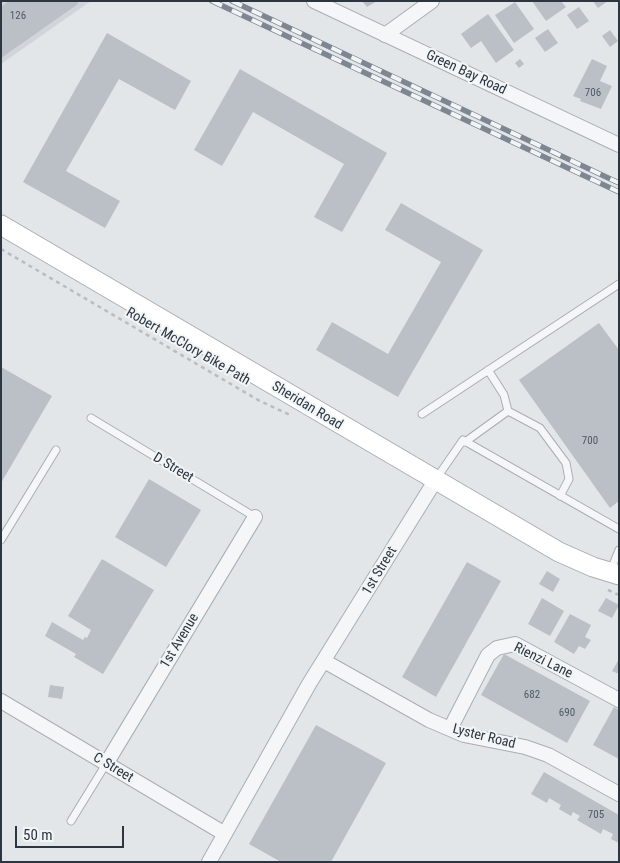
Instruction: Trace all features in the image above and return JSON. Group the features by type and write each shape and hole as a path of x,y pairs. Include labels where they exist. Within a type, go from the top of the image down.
{"main road":[{"name":"Sheridan Road","path":"1,225 559,552 614,574"}],"street":[{"name":"Green Bay Road","path":"314,1 619,144"},
{"path":"385,35 432,1"},
{"name":"1st Street","path":"209,862 299,702 435,481"},
{"name":"1st Avenue","path":"106,764 255,518"},
{"name":"Rienzi Lane","path":"450,729 488,655 506,645 515,644 619,700"},
{"name":"Lyster Road","path":"324,661 450,729 464,735 525,747 548,755 619,794"},
{"name":"C Street","path":"1,702 225,834"}],"lane":[{"path":"422,414 619,284"},
{"path":"488,370 504,395 508,411 540,428 566,463 569,479 560,496"},
{"path":"466,442 508,411"},
{"name":"D Street","path":"91,418 255,518"},
{"path":"435,481 463,440 619,529"},
{"path":"1,540 56,450"},
{"path":"614,574 619,550"},
{"path":"71,821 106,764"}],"path":[{"name":"Robert McClory Bike Path","path":"1,249 258,400 298,419"}],"shaded area":[{"path":"1,1 91,1 1,64"}],"building":[{"path":"9,1 77,1 78,4 1,58 1,7"},
{"path":"362,1 377,1 367,7"},
{"path":"532,1 561,1 566,7 546,21"},
{"path":"593,1 608,1 598,8"},
{"path":"515,2 534,29 514,43 495,15"},
{"path":"579,7 589,21 577,29 567,15"},
{"path":"488,14 514,50 496,63 481,41 471,48 461,34"},
{"path":"548,29 558,43 545,52 535,38"},
{"path":"610,30 618,41 610,47 602,36"},
{"path":"107,33 191,81 175,110 119,79 66,171 120,201 105,228 23,182"},
{"path":"520,59 524,64 519,68 515,63"},
{"path":"592,59 607,66 600,81 612,86 601,109 580,101 581,99 573,96"},
{"path":"240,69 387,153 342,232 314,217 344,164 253,112 222,166 194,150"},
{"path":"401,203 483,250 398,397 316,350 332,322 388,354 441,262 385,230"},
{"path":"599,323 619,350 619,501 610,508 519,380"},
{"path":"1,367 52,396 1,483"},
{"path":"149,479 201,510 166,567 115,537"},
{"path":"102,559 154,590 103,674 74,657 76,654 45,636 52,622 83,640 85,637 87,638 91,630 68,616"},
{"path":"467,562 501,581 436,697 402,677"},
{"path":"547,571 560,579 553,592 539,584"},
{"path":"542,598 564,611 550,636 528,624"},
{"path":"606,598 619,605 612,618 598,611"},
{"path":"570,614 591,625 585,637 591,640 585,649 579,646 574,654 554,642"},
{"path":"504,654 590,701 567,743 481,695"},
{"path":"619,659 619,674 612,671"},
{"path":"50,685 64,687 62,699 48,697"},
{"path":"614,707 619,710 619,759 593,745"},
{"path":"316,725 386,763 331,862 281,862 249,844"},
{"path":"544,772 619,815 619,843 611,839 613,834 603,829 601,834 577,820 580,816 573,812 571,816 559,809 561,805 549,798 547,803 531,794"}],"railway":[{"path":"212,1 619,192"},
{"path":"232,1 619,183"}]}
